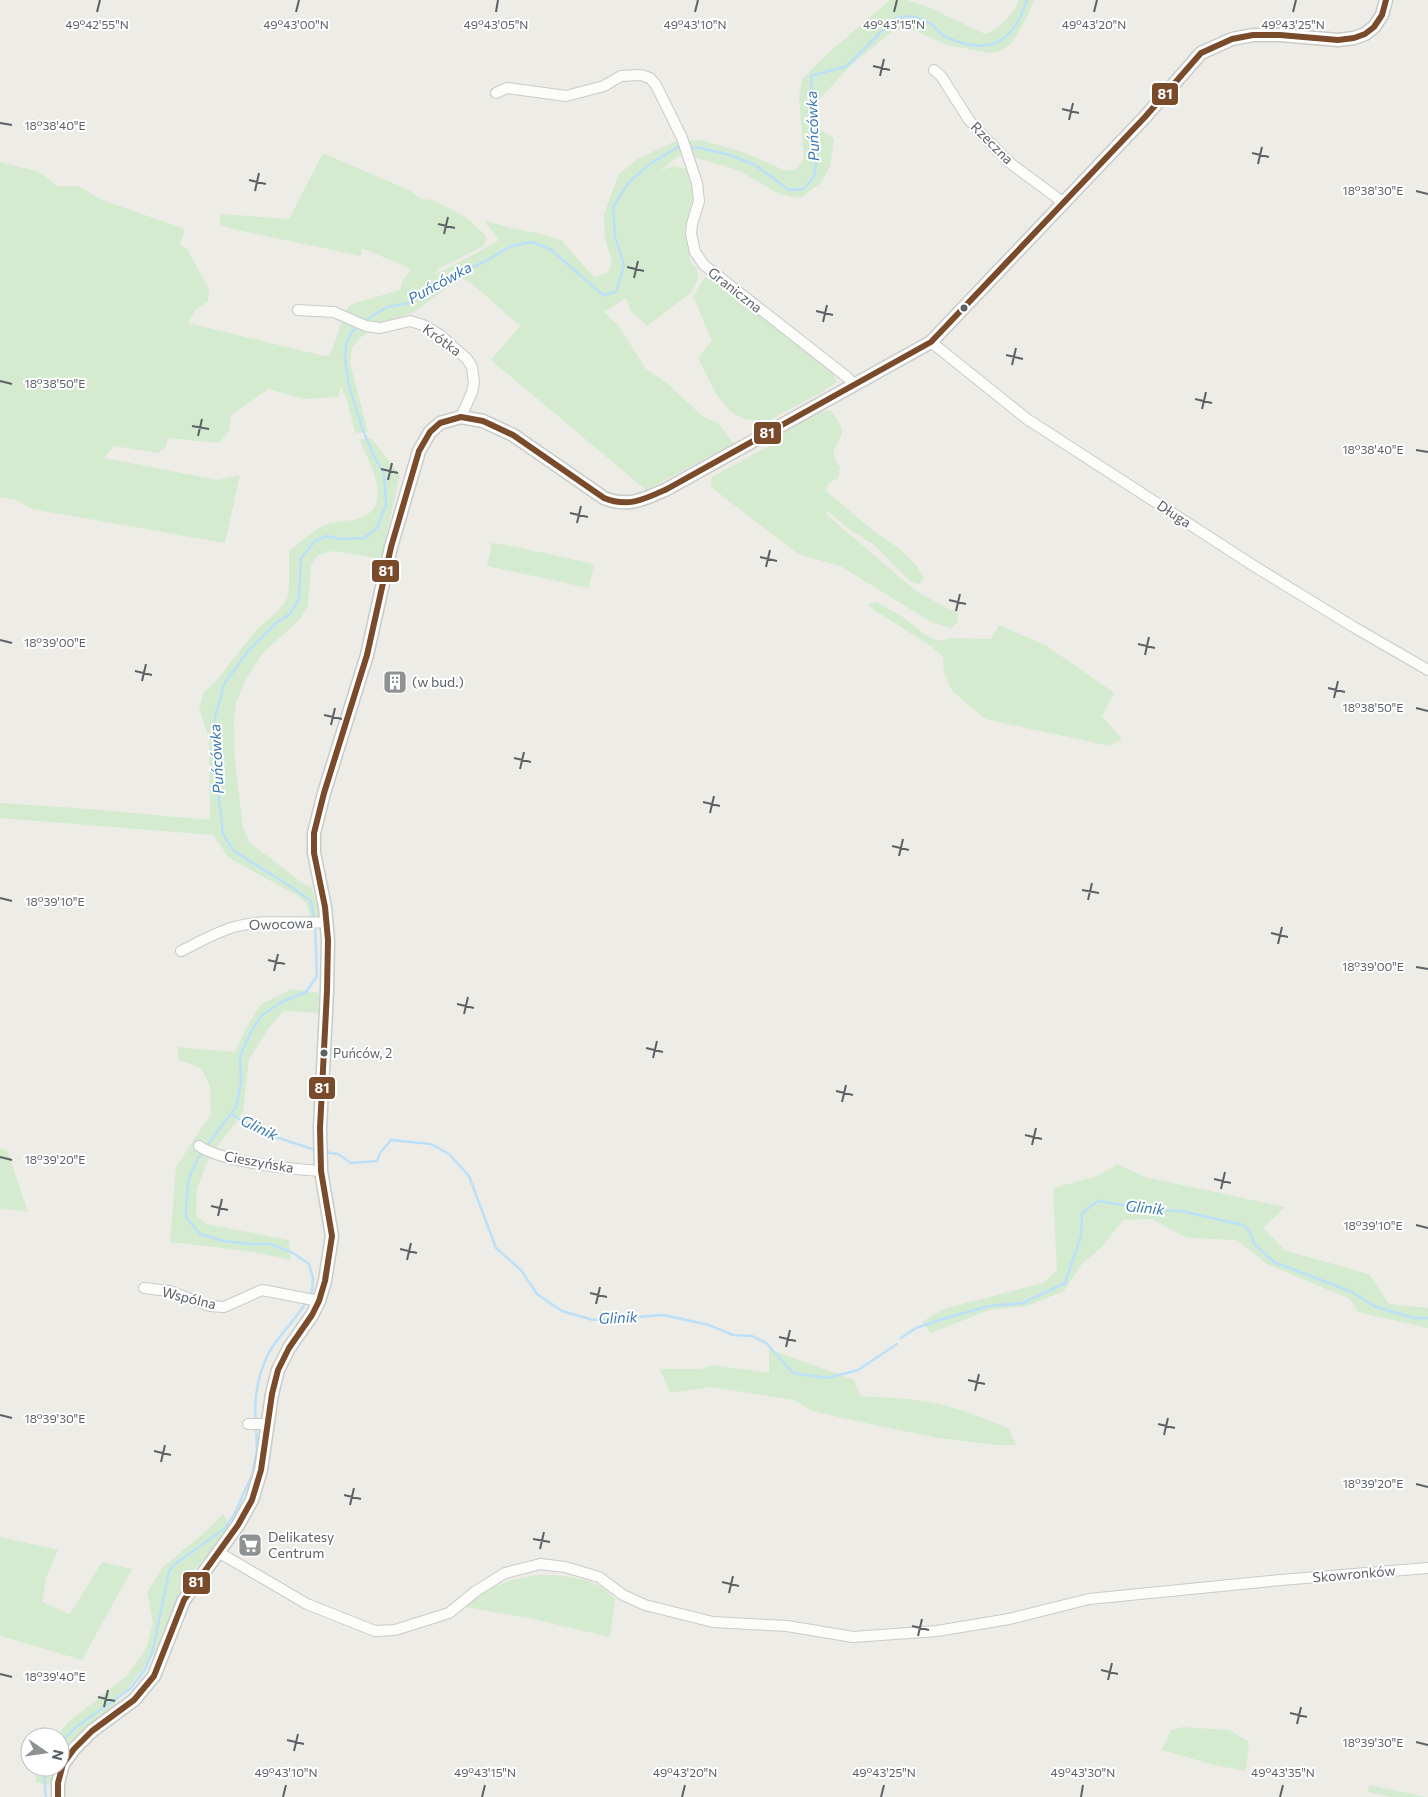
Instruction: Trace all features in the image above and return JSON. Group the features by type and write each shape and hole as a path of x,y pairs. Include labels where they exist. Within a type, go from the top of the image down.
{"street":[{"path":"58,1797 58,1783 63,1764 74,1749 92,1731 134,1700 149,1683 158,1668 184,1600 238,1525 252,1500 261,1470 263,1424 278,1370 289,1348 312,1314 312,1299 326,1281 332,1236 321,1171 320,1128 327,991 324,922 314,854 314,833 320,806 360,681 391,547 415,462 423,443 435,426 461,417 492,424 513,435 604,498 615,502 636,502 667,489 931,342 1064,203 1201,53 1232,39 1253,36 1280,35 1338,40 1354,38 1365,34 1374,27 1382,15 1386,0"},
{"name":"Rzeczna","path":"934,70 941,76 969,120 988,142 1010,163 1064,203"},
{"name":"Graniczna","path":"496,93 507,88 566,96 604,86 621,76 641,75 650,78 656,85 682,138 697,183 699,195 691,229 691,240 700,261 847,377 854,385"},
{"name":"Krótka","path":"298,310 334,312 366,326 380,328 410,321 423,325 440,335 466,359 472,368 474,383 472,392 461,417"},
{"name":"Długa","path":"931,342 1027,419 1254,566 1428,670"},
{"name":"Owocowa","path":"181,951 212,934 236,926 266,922 324,922"},
{"name":"Cieszyńska","path":"204,1149 286,1168 321,1171"},
{"name":"Wspólna","path":"144,1288 169,1291 210,1306 224,1306 262,1290 312,1299"},
{"path":"248,1424 263,1424"},
{"name":"Skowronków","path":"218,1552 307,1604 375,1631 395,1630 449,1613 476,1591 505,1573 540,1564 565,1567 598,1577 623,1595 645,1605 713,1622 787,1626 853,1637 937,1631 1009,1619 1089,1599 1280,1580 1428,1568"}],"green space":[{"path":"890,0 907,0 926,6 985,34 1005,20 1019,0 1034,0 1028,15 1011,44 1001,51 990,53 947,45 907,27 893,31 852,64 816,103 821,130 834,139 830,166 822,182 800,198 779,194 738,170 697,158 678,156 660,171 673,166 684,168 691,176 694,195 685,228 691,263 697,269 698,279 691,293 647,326 631,311 626,298 604,312 618,325 646,369 668,384 702,416 718,423 734,444 646,490 491,360 520,326 470,282 460,278 414,312 386,322 362,336 352,348 350,363 368,432 355,433 347,400 340,386 339,397 304,399 268,389 231,415 229,431 219,443 168,438 165,448 158,453 114,446 104,458 218,480 240,475 225,543 32,509 16,500 0,497 0,162 40,172 57,186 78,186 102,200 185,229 180,245 187,249 209,289 208,301 195,310 188,323 324,356 330,355 346,310 352,304 400,290 403,280 411,269 362,248 361,256 237,230 220,225 220,214 289,219 323,153 409,190 421,199 433,200 467,218 485,235 487,240 482,247 438,269 434,275 499,240 484,220 561,240 594,277 608,272 612,262 605,238 604,215 618,175 636,160 673,142 701,140 743,152 784,170 794,171 804,159 799,96 802,79 826,55"},
{"path":"705,277 728,287 834,373 836,382 822,392 766,422 744,419 731,412 716,394 698,358 712,341 693,296"},
{"path":"830,410 839,423 842,433 834,449 835,459 840,467 838,478 829,483 826,491 876,533 899,548 916,565 924,578 919,584 911,582 873,544 850,530 827,511 826,514 916,591 947,608 957,611 958,621 952,628 933,623 840,566 798,554 711,487 712,477 764,449 779,439 782,433 818,413"},
{"path":"359,439 372,439 400,475 381,559 334,551 318,555 311,565 308,606 299,620 262,654 245,681 236,703 234,723 235,762 243,827 250,843 305,885 311,886 320,916 311,918 306,903 298,896 229,858 213,835 0,818 0,803 210,820 209,739 199,708 204,692 217,680 257,629 278,611 287,599 289,589 289,551 322,526 363,517 375,507 377,488 375,478"},
{"path":"492,543 594,564 589,588 487,566"},
{"path":"876,602 900,615 930,638 943,641 947,638 991,639 999,625 1047,646 1114,693 1102,716 1122,739 1110,746 985,719 952,691 944,673 943,657 931,646 874,610 868,604"},
{"path":"292,989 319,993 318,1013 284,1011 270,1026 249,1059 243,1112 209,1158 197,1188 196,1215 206,1224 289,1240 291,1260 246,1251 170,1242 176,1167 211,1114 210,1086 201,1068 179,1060 177,1047 235,1052 245,1030 261,1004"},
{"path":"0,1148 7,1150 28,1212 0,1208"},
{"path":"1117,1164 1145,1177 1285,1207 1263,1228 1286,1251 1369,1274 1389,1304 1428,1308 1428,1328 1358,1312 1350,1299 1267,1264 1237,1240 1187,1238 1152,1219 1123,1220 1103,1246 1082,1264 1064,1291 1027,1306 989,1310 931,1333 922,1322 943,1309 1043,1283 1057,1270 1053,1188 1098,1176"},
{"path":"769,1349 854,1380 860,1396 929,1402 956,1409 1008,1428 1016,1445 996,1445 939,1438 812,1411 794,1400 710,1387 670,1393 660,1369 700,1369 713,1365 769,1373"},
{"path":"223,1514 230,1526 217,1546 189,1575 157,1651 115,1704 70,1751 70,1727 64,1727 68,1722 127,1676 147,1647 153,1622 147,1592 163,1567 205,1532"},
{"path":"0,1537 58,1550 46,1578 42,1602 70,1614 102,1562 132,1569 82,1660 0,1636"},
{"path":"537,1575 577,1578 605,1590 615,1599 610,1637 529,1618 465,1607 486,1590 515,1579"},
{"path":"1183,1727 1229,1730 1249,1742 1246,1771 1214,1765 1162,1750 1171,1730"},
{"path":"36,1777 56,1777 54,1786 35,1782"},
{"path":"1369,1785 1426,1797 1391,1797 1368,1792"}],"waterway":[{"name":"Puńcówka","path":"688,147 730,155 755,165 789,190 804,189 814,176 817,157 811,76 847,66 893,20 908,16 923,20 933,25 944,36 963,43 979,46 998,42 1012,30 1027,0"},
{"name":"Puńcówka","path":"363,322 387,307 410,303 429,287 486,261 511,246 532,242 550,249 603,295 616,292 624,265 615,237 613,207 628,183 650,164 678,147 683,147"},
{"name":"Puńcówka","path":"314,920 311,901 234,851 223,834 215,765 215,718 224,684 248,651 276,623 290,614 299,599 301,558 315,541 327,536 341,539 364,538 377,528 386,505 384,474 362,428 349,385 345,359 346,344 351,333 359,325"},
{"name":"Puńcówka","path":"206,1147 236,1107 241,1082 240,1056 251,1032 262,1015 282,1002 306,992 317,976 315,926"},
{"name":"Glinik","path":"231,1114 264,1133 315,1150"},
{"name":"Glinik","path":"324,1152 338,1154 351,1163 377,1161 380,1153 391,1140 431,1144 449,1154 469,1176 496,1248 521,1270 537,1294 562,1311 593,1320 664,1315 709,1325 733,1335 752,1336 766,1343 793,1373 827,1378 858,1370 897,1344"},
{"name":"Puńcówka","path":"203,1151 188,1182 186,1217 200,1234 224,1241 270,1244 293,1253 309,1264 313,1278 312,1291 308,1297"},
{"name":"Glinik","path":"901,1338 916,1328 946,1318 989,1306 1023,1303 1065,1283 1081,1236 1082,1213 1098,1201 1154,1210 1181,1211 1243,1225 1250,1232 1255,1245 1274,1262 1352,1292 1376,1307 1414,1318 1428,1318"},
{"name":"Puńcówka","path":"256,1422 256,1393 264,1363 273,1346 306,1302"},
{"name":"Puńcówka","path":"70,1733 131,1688 146,1668 153,1649 169,1571 175,1564 224,1529 234,1515 252,1475 257,1450 256,1428"},
{"name":"Puńcówka","path":"44,1777 46,1797"}],"transit line":[{"name":"81","path":"58,1797 58,1783 63,1764 74,1749 92,1731 134,1700 154,1676 184,1600 238,1525 252,1500 261,1470 272,1394 278,1370 289,1348 312,1315 319,1301 325,1281 332,1236 321,1171 320,1128 328,940 325,907 314,853 314,833 324,793 367,655 391,547 419,451 430,432 440,423 461,417 483,421 513,435 604,498 613,501 629,502 659,493 931,342 1145,117 1201,53 1232,39 1253,35 1280,35 1338,40 1354,38 1365,34 1374,27 1382,15 1386,0"}],"place":[{"name":"(w bud.)","path":"395,682"},
{"name":"Puńców, 2","path":"324,1053"},
{"name":"Delikatesy Centrum","path":"250,1545"}]}
